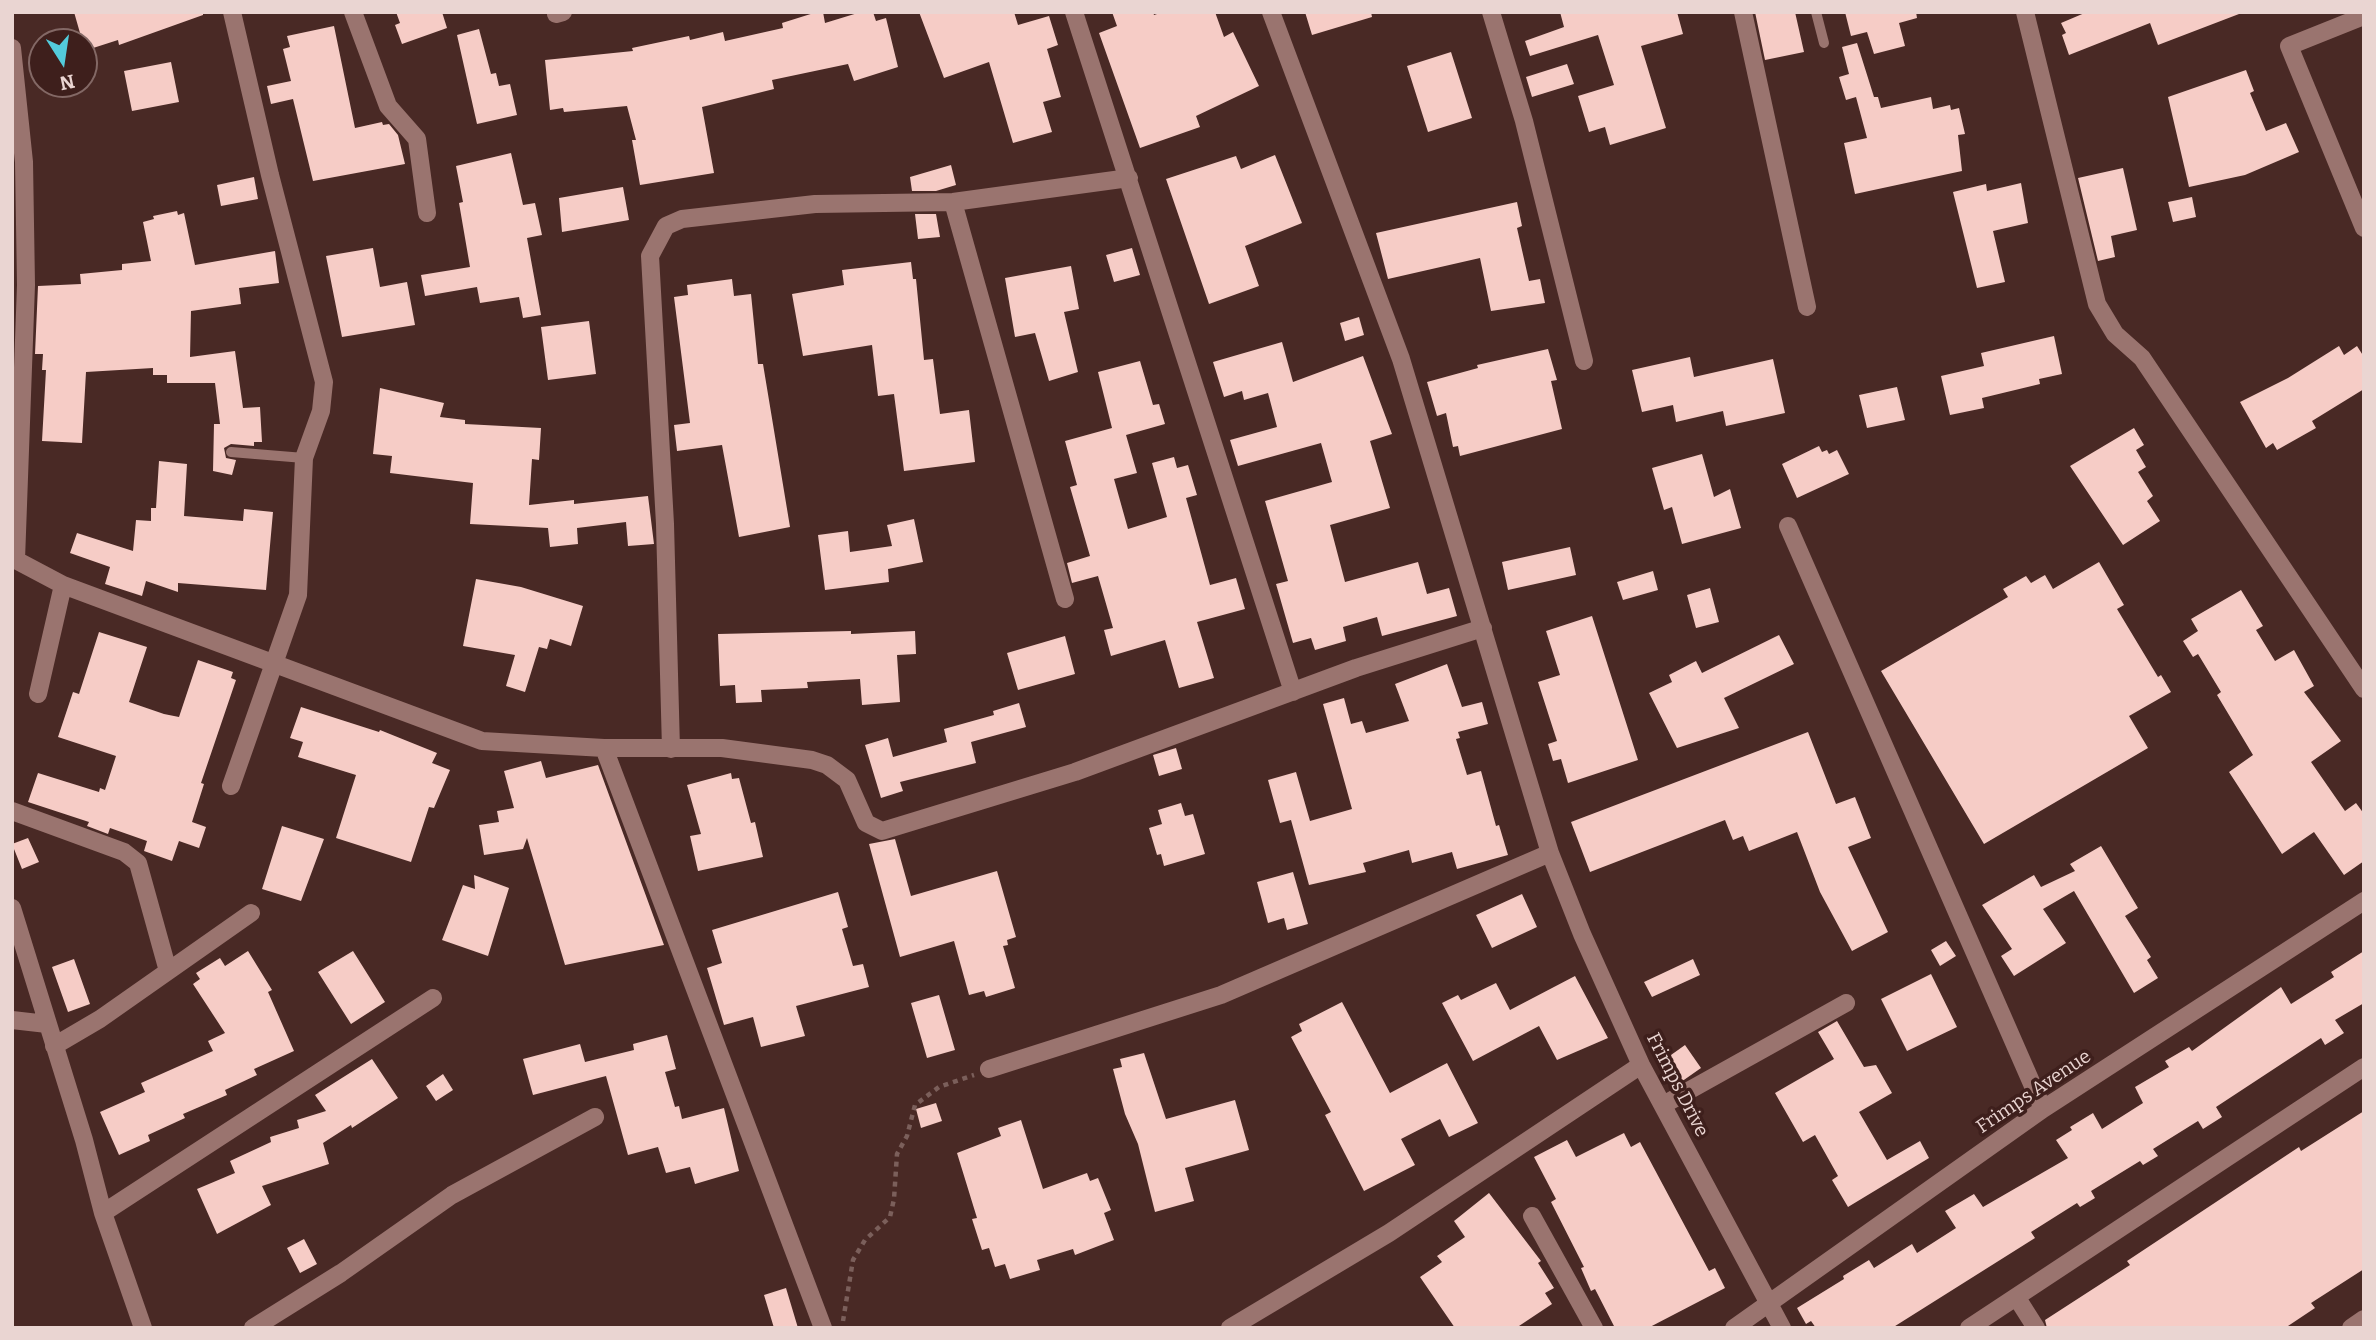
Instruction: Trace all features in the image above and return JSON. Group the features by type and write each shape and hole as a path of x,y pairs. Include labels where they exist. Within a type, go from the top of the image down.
{"street":[{"path":"232,12 270,175 324,382 321,411 304,458 298,595 232,786"},
{"path":"353,12 388,106 417,139 427,213"},
{"path":"1074,12 1293,692"},
{"name":"Frimps Drive","path":"1271,12 1401,359 1550,853 1582,934 1641,1065 1768,1307 1782,1328"},
{"path":"1491,12 1524,121 1584,361"},
{"path":"1743,12 1807,307"},
{"path":"2025,12 2097,303 2115,334 2142,358 2364,690"},
{"path":"2364,16 2289,46 2364,228"},
{"path":"12,48 24,162 26,285 14,559 62,585 482,741 604,748 722,748 798,755 820,762 847,780 866,823 889,831 1075,772 1356,668 1483,628"},
{"path":"671,749 665,524 650,256 666,226 682,219 815,204 953,202 1129,178"},
{"path":"953,202 1065,599"},
{"path":"1788,526 2043,1109"},
{"path":"38,694 62,585"},
{"path":"604,748 823,1328"},
{"path":"12,811 124,852 138,863 168,971"},
{"path":"989,1069 1221,995 1550,853"},
{"name":"Frimps Avenue","path":"1734,1328 1768,1307 2043,1109 2364,901"},
{"path":"12,908 103,1213 143,1328"},
{"path":"54,1046 100,1019 251,913"},
{"path":"103,1213 433,998"},
{"path":"1662,1105 1846,1003"},
{"path":"12,1020 47,1024"},
{"path":"1230,1328 1389,1233 1641,1065"},
{"path":"1969,1328 2364,1067"},
{"path":"253,1328 341,1273 452,1195 595,1117"},
{"path":"1532,1216 1594,1328"},
{"path":"2017,1298 2036,1328"},
{"path":"2351,1328 2364,1319"}],"lane":[{"path":"1816,12 1824,43"},
{"path":"231,452 304,458"}],"path":[{"path":"839,1328 850,1285 853,1260 865,1240 890,1217 897,1154 907,1136 915,1105 939,1087 989,1069"}],"building":[{"path":"74,12 203,12 203,15 119,45 118,40 98,46 98,28 79,28"},
{"path":"396,12 442,12 447,28 402,44 395,25 400,23"},
{"path":"823,12 825,23 861,12 873,12 876,21 886,18 898,67 854,81 848,64 772,80 774,89 702,107 714,173 640,185 632,140 636,140 627,106 564,112 563,108 550,110 545,60 633,51 632,48 689,36 690,40 723,32 725,41 783,28 782,23"},
{"path":"919,12 1014,12 1018,25 1049,16 1058,45 1047,49 1061,97 1043,102 1052,132 1013,143 989,62 944,78"},
{"path":"1112,12 1153,12 1154,15 1163,12 1215,12 1224,37 1233,32 1259,86 1196,116 1200,127 1140,148 1099,33 1117,26"},
{"path":"1305,12 1371,12 1372,17 1312,35"},
{"path":"1560,12 1677,12 1683,34 1641,46 1666,128 1610,145 1605,127 1589,132 1578,96 1614,85 1598,35 1530,56 1525,41 1564,27"},
{"path":"1755,12 1795,12 1804,52 1765,60"},
{"path":"1845,12 1916,12 1917,18 1899,23 1905,46 1874,54 1867,32 1851,36"},
{"path":"2087,12 2239,14 2158,45 2150,23 2069,55 2062,35 2066,33 2061,23"},
{"path":"334,26 355,128 382,122 383,125 389,124 398,135 405,164 313,181 293,99 271,104 267,86 291,81 283,49 290,47 287,36"},
{"path":"479,29 491,74 496,73 499,86 510,84 517,115 477,124 457,35"},
{"path":"1857,43 1874,97 1878,97 1881,108 1931,97 1933,109 1950,105 1951,110 1959,108 1965,134 1958,135 1962,171 1855,194 1844,143 1867,138 1856,97 1846,100 1839,77 1849,74 1842,47"},
{"path":"1451,52 1472,118 1428,132 1407,66"},
{"path":"171,62 179,102 132,111 124,71"},
{"path":"1567,64 1574,84 1532,97 1526,77"},
{"path":"2246,70 2254,91 2250,93 2266,131 2286,123 2299,152 2245,175 2189,187 2168,97"},
{"path":"511,153 523,205 535,203 542,235 527,238 541,315 523,318 519,297 480,303 477,287 425,296 421,275 470,267 459,203 463,202 456,166"},
{"path":"1275,155 1302,223 1245,246 1259,286 1209,304 1166,179 1236,156 1241,169"},
{"path":"951,165 956,185 936,191 912,191 910,177"},
{"path":"2123,168 2137,230 2111,236 2115,257 2098,261 2078,178"},
{"path":"254,177 258,199 221,206 217,185"},
{"path":"2021,183 2028,223 1993,231 2005,282 1977,288 1953,192 1986,184 1987,191"},
{"path":"623,187 629,220 562,232 559,198"},
{"path":"2192,197 2196,217 2173,222 2168,202"},
{"path":"1517,202 1522,226 1517,228 1529,281 1540,279 1545,303 1491,311 1480,258 1388,279 1376,233"},
{"path":"177,211 178,215 184,213 195,265 275,251 279,283 239,288 241,304 191,311 190,357 235,351 243,408 260,407 262,442 254,442 254,446 231,444 224,448 226,458 236,460 232,475 213,471 214,424 220,424 215,383 167,383 167,375 153,375 153,368 86,372 82,443 42,441 46,370 42,370 43,354 35,354 38,286 81,284 80,274 122,270 122,264 151,261 143,222 154,219 153,216"},
{"path":"915,214 936,214 940,237 918,239"},
{"path":"373,248 380,287 407,282 415,325 342,337 326,256"},
{"path":"1132,248 1140,275 1114,282 1106,255"},
{"path":"911,262 913,279 916,279 924,360 933,359 940,414 969,410 975,462 904,471 894,394 878,396 872,345 803,356 792,294 844,285 842,270"},
{"path":"1071,266 1079,309 1064,312 1078,372 1049,381 1035,333 1015,337 1005,278"},
{"path":"732,279 734,296 751,294 758,364 763,364 790,527 739,537 722,445 677,451 674,425 690,423 674,297 688,295 687,285"},
{"path":"1359,317 1364,335 1345,341 1340,323"},
{"path":"589,321 596,374 548,380 541,327"},
{"path":"2054,336 2062,374 2039,379 2040,384 1982,398 1984,408 1950,415 1941,376 1984,366 1981,353"},
{"path":"1282,342 1293,382 1363,356 1392,434 1370,441 1390,508 1330,525 1345,582 1418,562 1427,594 1449,588 1457,616 1382,636 1377,617 1343,627 1346,641 1315,650 1311,638 1293,643 1276,584 1288,581 1265,501 1332,482 1321,443 1238,466 1230,440 1277,427 1268,393 1244,400 1242,391 1224,397 1213,362"},
{"path":"2339,346 2344,355 2357,346 2364,357 2364,389 2312,421 2316,428 2277,450 2273,443 2266,448 2240,402 2288,378"},
{"path":"1548,349 1557,380 1551,381 1562,429 1460,456 1458,446 1453,447 1446,413 1437,416 1427,382 1478,368 1477,365"},
{"path":"1690,357 1694,377 1773,359 1785,413 1726,426 1723,411 1676,422 1673,405 1642,412 1632,370"},
{"path":"1140,361 1153,405 1159,404 1165,424 1126,435 1137,473 1114,479 1128,529 1167,517 1152,463 1174,457 1177,468 1188,465 1197,495 1186,498 1210,585 1236,578 1245,609 1197,622 1214,678 1179,688 1165,640 1111,656 1104,630 1113,628 1098,576 1072,583 1067,563 1090,556 1070,487 1077,485 1065,441 1112,428 1098,372"},
{"path":"1897,387 1905,420 1867,428 1859,395"},
{"path":"380,388 444,403 440,417 465,420 465,424 541,428 539,460 532,459 529,505 574,500 574,504 648,496 654,544 628,546 626,522 577,528 578,544 550,547 548,528 470,524 473,483 390,473 392,456 373,454"},
{"path":"2134,428 2144,445 2136,450 2146,467 2138,472 2153,496 2147,501 2160,521 2123,545 2070,466"},
{"path":"1819,446 1822,452 1827,450 1829,454 1837,450 1849,474 1797,498 1782,464"},
{"path":"1702,454 1714,497 1730,489 1741,528 1682,544 1672,507 1664,510 1652,468"},
{"path":"159,461 187,464 184,516 243,521 244,509 273,512 266,590 178,583 178,592 146,581 142,596 105,584 110,567 70,553 77,533 133,551 136,520 151,521 151,508 156,508"},
{"path":"914,519 923,562 888,569 889,582 825,590 818,535 848,531 850,552 892,546 887,525"},
{"path":"1570,547 1576,575 1508,590 1502,562"},
{"path":"2099,562 2124,605 2117,609 2158,677 2161,675 2171,692 2129,716 2148,748 1984,844 1881,671 2008,597 2003,589 2026,576 2031,583 2045,575 2053,589"},
{"path":"1653,571 1658,590 1623,600 1617,582"},
{"path":"476,579 521,587 583,606 571,646 550,639 547,649 539,647 525,692 506,686 515,655 463,646"},
{"path":"1710,588 1719,622 1696,628 1687,595"},
{"path":"2241,590 2263,626 2256,630 2275,661 2294,650 2314,686 2304,692 2341,741 2311,762 2345,811 2356,803 2364,814 2364,861 2344,875 2314,832 2282,854 2229,772 2253,755 2217,695 2221,692 2198,654 2193,657 2183,641 2198,631 2191,619"},
{"path":"1592,616 1638,760 1568,783 1561,759 1553,761 1548,744 1557,741 1538,682 1560,675 1546,631"},
{"path":"851,631 851,634 915,631 916,654 897,655 900,702 862,705 860,679 807,682 808,688 761,690 762,702 736,703 735,685 720,686 718,634"},
{"path":"99,632 147,647 129,702 179,717 198,660 233,672 231,678 236,680 201,783 204,784 192,822 206,827 199,848 179,841 172,861 144,851 147,841 110,828 108,834 87,826 89,822 28,802 38,773 99,792 100,788 105,790 116,756 58,737 73,692 79,694"},
{"path":"1779,635 1794,664 1724,698 1739,728 1677,748 1649,693 1672,682 1669,675 1696,661 1702,673"},
{"path":"1065,636 1075,674 1018,690 1007,653"},
{"path":"1447,664 1462,707 1482,702 1488,724 1458,732 1460,738 1456,739 1467,775 1481,771 1496,826 1499,825 1508,855 1457,869 1452,852 1412,863 1409,850 1363,863 1366,872 1309,885 1291,820 1280,823 1268,780 1296,772 1310,821 1352,809 1323,704 1344,698 1351,724 1362,721 1366,733 1409,721 1395,684"},
{"path":"1019,703 1026,727 971,742 976,763 900,782 903,791 881,798 865,745 888,738 893,757 947,742 944,729 994,715 993,711"},
{"path":"301,707 379,732 380,730 437,753 432,763 450,770 434,808 429,807 411,862 336,838 356,775 298,757 303,742 290,738"},
{"path":"1808,732 1836,804 1855,797 1871,838 1848,847 1888,932 1852,951 1820,892 1797,832 1749,851 1743,836 1733,840 1725,820 1590,872 1571,822"},
{"path":"1176,748 1182,769 1159,776 1153,755"},
{"path":"541,761 546,778 598,765 664,945 565,965 527,838 523,849 484,855 479,825 499,822 497,811 514,808 504,771"},
{"path":"731,773 732,779 739,778 751,823 755,822 763,857 698,871 690,836 701,834 687,785"},
{"path":"1181,803 1185,816 1193,814 1205,854 1164,866 1161,854 1157,855 1149,828 1162,824 1158,810"},
{"path":"282,826 324,839 301,901 262,889"},
{"path":"28,838 39,862 22,869 12,844"},
{"path":"895,839 911,896 997,871 1016,937 1007,940 1008,945 1003,946 1015,988 986,997 984,991 969,995 954,941 900,957 869,844"},
{"path":"2101,846 2138,908 2125,916 2151,957 2147,960 2158,978 2134,993 2074,891 2043,909 2066,943 2014,976 2001,956 2012,949 1982,905 2034,875 2041,887 2075,871 2070,864"},
{"path":"1293,872 1308,924 1287,930 1284,918 1268,923 1257,882"},
{"path":"474,875 509,888 488,956 442,940 463,885 475,889"},
{"path":"838,892 848,927 842,929 853,966 863,964 869,987 796,1006 805,1036 761,1047 753,1017 724,1025 707,968 722,963 712,930"},
{"path":"1522,894 1537,927 1492,948 1476,915"},
{"path":"1946,941 1956,956 1940,966 1931,950"},
{"path":"248,951 272,990 268,992 294,1051 254,1069 257,1075 225,1090 227,1095 183,1114 185,1118 148,1135 150,1141 119,1155 100,1112 145,1092 141,1083 213,1051 208,1041 225,1033 193,984 200,979 196,973 220,958 225,966"},
{"path":"353,951 385,1002 351,1024 318,972"},
{"path":"2364,951 2364,1003 2335,1020 2344,1033 2325,1045 2321,1038 2216,1107 2222,1117 2203,1129 2198,1121 2153,1149 2158,1156 2143,1165 2140,1161 2091,1191 2095,1198 2080,1207 2077,1203 2031,1232 2035,1238 1892,1328 1816,1328 1811,1321 1806,1324 1797,1308 1844,1279 1843,1276 1869,1260 1874,1268 1912,1244 1917,1253 1956,1228 1945,1211 1974,1194 1983,1207 2068,1158 2056,1140 2072,1130 2070,1127 2093,1113 2102,1129 2143,1103 2135,1087 2169,1067 2165,1061 2189,1047 2192,1051 2281,987 2291,1004 2334,977 2331,972"},
{"path":"74,959 90,1004 68,1012 52,967"},
{"path":"1693,959 1700,975 1652,997 1644,982"},
{"path":"1931,974 1957,1027 1907,1051 1881,999"},
{"path":"1575,976 1608,1038 1557,1060 1539,1026 1473,1061 1442,1003 1458,995 1461,1000 1496,983 1510,1010"},
{"path":"939,995 955,1050 927,1058 911,1003"},
{"path":"1342,1002 1390,1093 1447,1063 1478,1123 1449,1137 1440,1119 1401,1139 1415,1165 1364,1191 1325,1115 1331,1112 1291,1037 1302,1031 1299,1024"},
{"path":"1837,1021 1864,1067 1876,1065 1892,1093 1859,1112 1887,1160 1920,1141 1929,1158 1848,1207 1832,1180 1838,1176 1815,1135 1803,1142 1775,1093 1834,1059 1818,1032"},
{"path":"667,1035 676,1069 665,1072 675,1107 679,1106 682,1119 724,1108 739,1171 695,1184 690,1167 666,1173 658,1147 628,1155 606,1076 533,1095 523,1059 580,1044 585,1062 634,1050 633,1044"},
{"path":"1685,1045 1701,1068 1681,1082 1664,1060"},
{"path":"1144,1053 1166,1119 1235,1100 1249,1150 1185,1168 1194,1201 1155,1212 1138,1144 1125,1114 1113,1069 1122,1067 1120,1059"},
{"path":"372,1059 398,1098 323,1143 329,1164 262,1186 271,1205 217,1234 197,1189 235,1173 230,1161 271,1142 270,1137 299,1128 297,1120 326,1111 315,1095"},
{"path":"443,1074 453,1090 436,1101 426,1086"},
{"path":"936,1103 942,1121 921,1128 916,1109"},
{"path":"2364,1111 2364,1269 2311,1303 2315,1308 2285,1328 2047,1328 2045,1320 2130,1265 2127,1261 2299,1147 2301,1151"},
{"path":"1021,1120 1043,1189 1087,1173 1090,1181 1098,1178 1111,1210 1104,1213 1114,1240 1075,1255 1073,1249 1037,1260 1040,1270 1010,1279 1005,1264 995,1267 989,1248 982,1250 972,1219 977,1218 957,1153 1001,1136 998,1128"},
{"path":"1624,1133 1631,1147 1640,1142 1709,1271 1715,1268 1725,1288 1648,1328 1615,1328 1595,1289 1591,1291 1581,1268 1584,1267 1551,1202 1556,1199 1534,1157 1567,1140 1576,1157"},
{"path":"1489,1193 1541,1261 1538,1263 1554,1288 1545,1293 1552,1304 1516,1328 1455,1328 1420,1277 1442,1262 1437,1256 1465,1237 1454,1221"},
{"path":"304,1239 317,1264 300,1273 287,1248"},
{"path":"786,1288 798,1328 774,1328 764,1295"}]}
